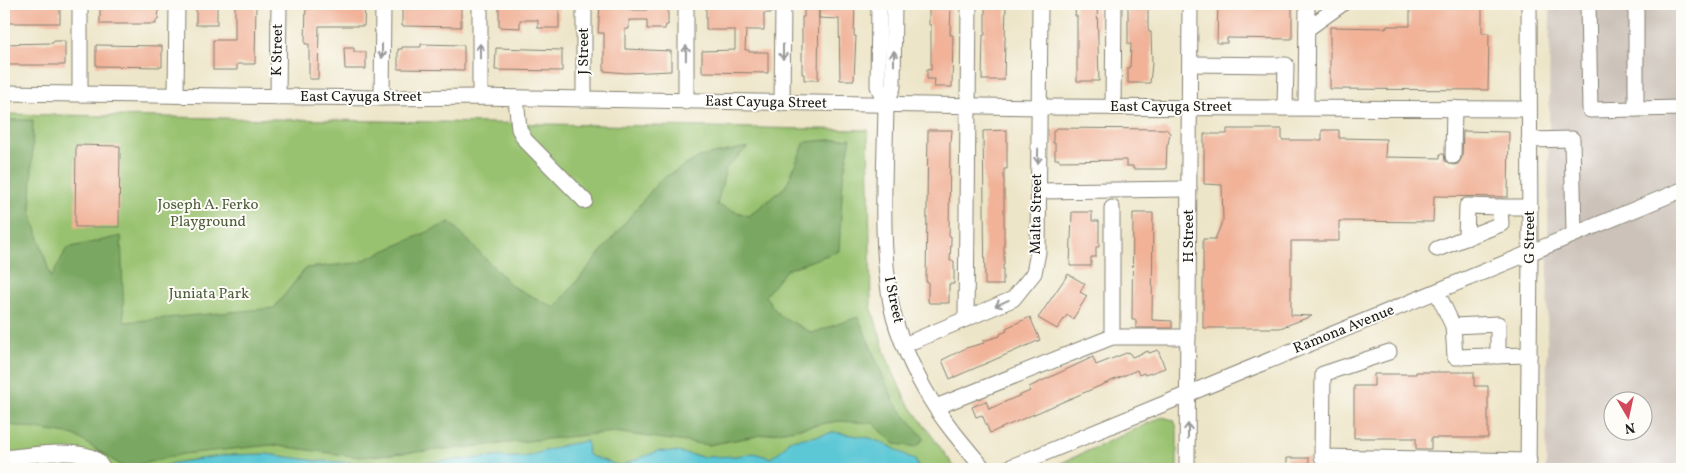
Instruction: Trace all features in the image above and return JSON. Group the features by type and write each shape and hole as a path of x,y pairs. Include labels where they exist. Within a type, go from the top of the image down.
{"street":[{"path":"80,4 80,94"},
{"path":"176,95 177,4"},
{"name":"K Street","path":"278,97 279,4"},
{"path":"382,98 383,4"},
{"path":"480,4 480,98"},
{"name":"J Street","path":"584,4 584,99"},
{"path":"686,4 686,102"},
{"path":"782,103 783,4"},
{"name":"I Street","path":"879,4 878,86 886,105"},
{"name":"I Street","path":"894,4 893,87 886,105 885,261 893,312 904,345 925,390 951,430 984,469"},
{"path":"966,319 969,4"},
{"name":"Malta Street","path":"904,345 1013,298 1034,272 1038,252 1040,4"},
{"path":"1113,107 1114,4"},
{"name":"H Street","path":"1188,469 1190,4"},
{"path":"1306,107 1307,4"},
{"path":"1307,29 1342,4"},
{"name":"G Street","path":"1528,465 1530,252 1529,4"},
{"path":"1588,4 1590,110 1682,108"},
{"path":"1636,4 1636,109"},
{"path":"1190,64 1286,65 1285,107"},
{"name":"East Cayuga Street","path":"4,93 516,98 1039,107 1528,109"},
{"path":"516,98 519,129 525,140 584,201"},
{"path":"1453,156 1454,108"},
{"path":"1529,140 1572,139 1574,234"},
{"path":"1038,190 1189,189"},
{"name":"Ramona Avenue","path":"1006,469 1682,190"},
{"path":"1466,238 1467,206 1529,207"},
{"path":"1437,250 1501,224 1500,207"},
{"path":"1112,208 1112,337"},
{"path":"1437,292 1454,326 1455,357 1529,355"},
{"path":"1454,326 1498,324 1498,356"},
{"path":"936,407 1112,337 1188,337"},
{"path":"1389,352 1323,374 1322,457 1528,465"},
{"path":"4,458 60,453 78,454 96,460 103,469"}],"shaded area":[{"path":"1550,4 1682,4 1682,469 1546,469"}],"green space":[{"name":"Juniata Park","path":"4,114 868,130 871,306 886,356 905,399 956,469 4,469"},
{"path":"4,120 33,120 31,212 51,278 67,248 121,236 124,322 274,308 306,268 357,263 450,222 512,286 555,308 660,180 699,157 748,147 726,168 717,205 749,216 786,186 805,142 851,138 843,178 839,251 786,270 765,296 779,315 812,333 858,317 894,402 924,438 917,447 895,444 873,423 838,421 708,445 614,432 359,457 272,445 183,454 125,468 74,435 4,424"},
{"path":"1162,417 1174,420 1177,428 1177,469 1048,469"}],"water":[{"path":"834,432 870,438 890,446 916,461 918,469 758,469 745,464 736,469 155,469 173,463 227,455 266,454 318,461 368,463 418,463 493,457 525,457 564,445 587,441 588,455 620,466 658,451 704,457 736,456 754,453 771,458 789,440"}],"building":[{"path":"4,4 60,4 60,23 4,23"},
{"path":"100,4 159,4 158,20 156,20 156,24 100,24"},
{"path":"196,4 217,4 217,25 196,25"},
{"path":"235,4 256,4 255,64 237,64 237,70 213,70 213,40 235,40"},
{"path":"306,4 365,4 364,26 319,26 318,79 309,79 309,44 305,44"},
{"path":"402,4 461,4 461,27 402,26"},
{"path":"499,4 559,4 559,28 538,28 538,20 520,20 520,28 499,27"},
{"path":"600,4 629,4 628,10 647,10 647,4 668,4 668,25 666,25 665,29 647,29 647,20 629,20 629,29 625,29 625,49 671,51 671,71 626,73 604,71 604,33 598,33"},
{"path":"706,4 772,4 772,13 764,13 764,30 746,30 745,50 749,50 749,52 768,52 768,73 702,72 702,51 735,50 735,30 706,30"},
{"path":"804,4 819,4 818,80 804,80 804,74 802,74 802,17 804,17"},
{"path":"840,4 855,4 854,80 840,80 839,19 819,18 819,10 840,10"},
{"path":"929,4 951,4 950,35 953,35 952,87 934,87 935,79 927,79 927,69 931,70"},
{"path":"985,4 1006,4 1004,80 982,80"},
{"path":"1076,4 1097,4 1099,81 1077,81"},
{"path":"1128,4 1148,4 1148,27 1149,32 1151,32 1152,63 1150,83 1128,83 1131,44 1128,44"},
{"path":"1218,4 1292,4 1292,39 1227,38 1227,43 1217,43"},
{"path":"1410,7 1482,7 1482,33 1489,33 1488,90 1330,89 1330,27 1387,28 1387,26 1410,26"},
{"path":"53,41 65,41 65,65 4,65 4,44 53,43"},
{"path":"421,44 464,45 464,70 398,69 398,49 402,49 402,47 421,47"},
{"path":"96,45 162,46 162,67 96,66"},
{"path":"344,48 354,48 354,52 366,52 366,69 345,69"},
{"path":"496,48 562,50 562,71 495,70"},
{"path":"1056,128 1166,129 1170,133 1167,144 1166,169 1133,169 1133,166 1126,166 1126,160 1059,161 1059,159 1055,159 1055,143 1053,143 1053,132"},
{"path":"1227,129 1282,129 1282,140 1322,140 1322,130 1339,130 1339,138 1386,139 1385,157 1440,158 1440,154 1444,154 1445,161 1453,165 1458,164 1462,157 1463,131 1509,132 1508,197 1434,196 1433,222 1339,221 1339,241 1291,241 1291,315 1312,316 1280,328 1203,328 1203,239 1215,239 1223,220 1222,185 1204,184 1204,134 1227,134"},
{"path":"928,130 952,130 950,142 949,236 951,236 950,261 954,261 954,284 949,284 949,303 929,303 928,301 928,282 926,282"},
{"path":"1007,130 1007,169 1004,169 1003,285 985,285 983,131"},
{"path":"76,145 120,146 119,227 75,227"},
{"path":"1072,212 1092,212 1092,221 1099,221 1099,247 1096,247 1096,257 1091,257 1091,266 1070,266"},
{"path":"1133,213 1153,213 1152,320 1172,321 1172,328 1136,328 1136,320 1132,320"},
{"path":"1068,274 1085,284 1080,292 1087,296 1073,319 1067,315 1057,329 1038,318"},
{"path":"1030,317 1040,340 950,379 942,360 966,348 1000,336 1000,334 1007,331 1006,328"},
{"path":"1158,350 1165,368 1145,375 1144,373 1139,375 1137,370 990,433 982,415 976,417 972,407 986,401 989,409 1030,391 1029,387 1093,357 1096,365 1129,352 1132,357 1148,351 1149,353"},
{"path":"1416,372 1474,372 1474,386 1488,386 1488,438 1431,438 1431,449 1416,449 1416,438 1354,438 1354,386 1374,386 1374,374 1416,374"},
{"path":"1287,458 1309,458 1309,469 1287,469"}],"park label":[{"name":"Joseph A. Ferko Playground","path":"208,214"}]}
